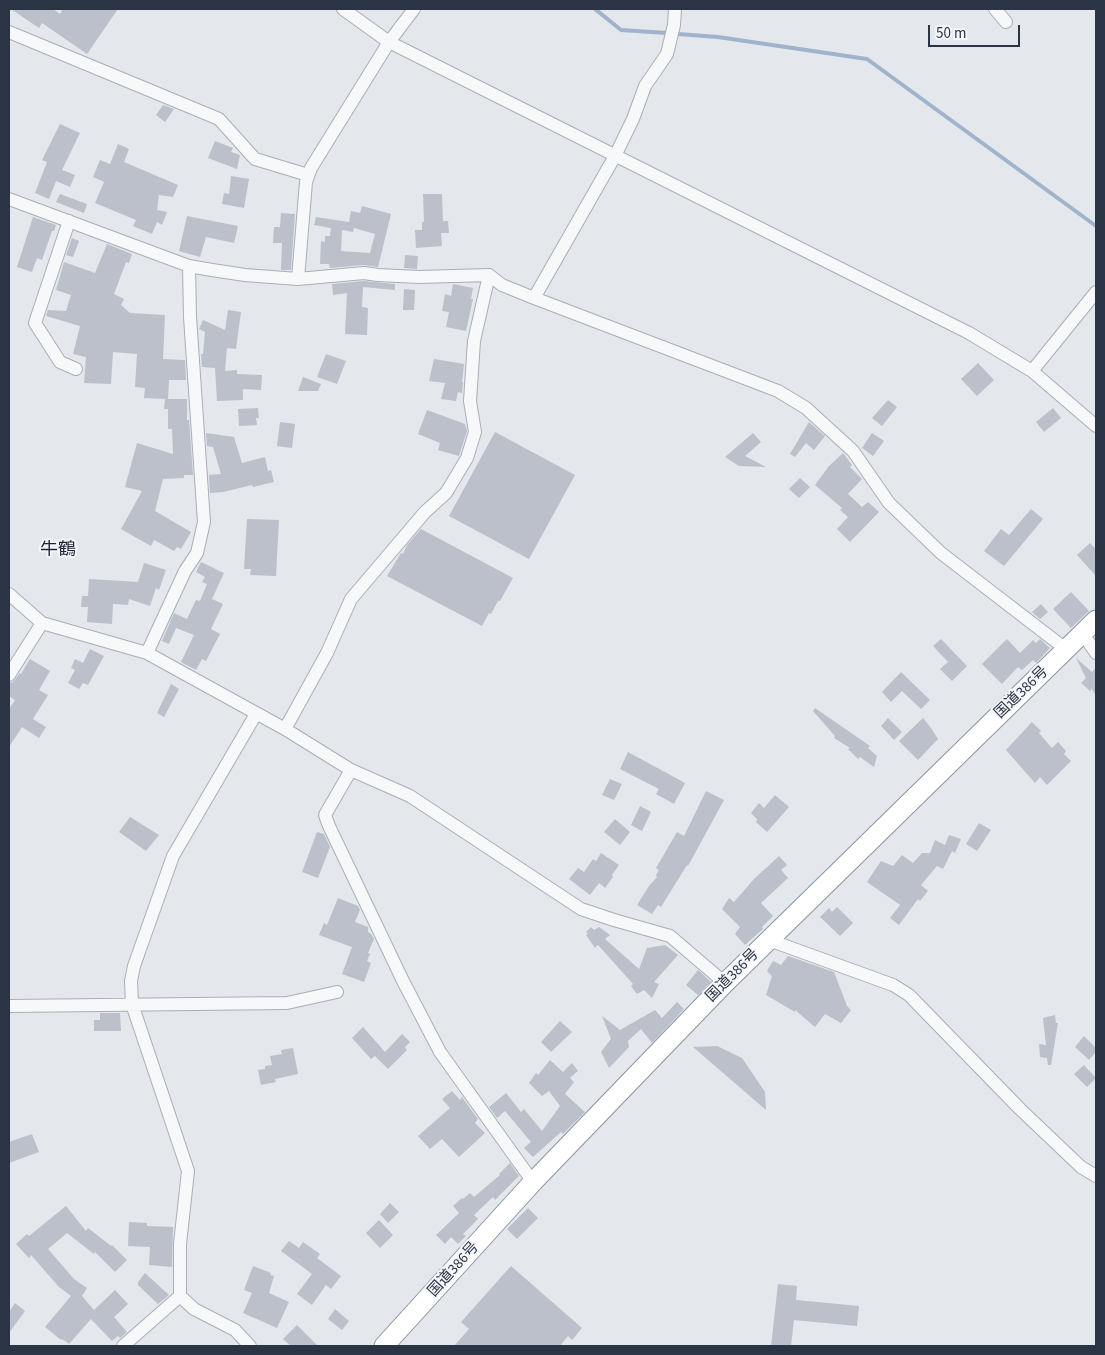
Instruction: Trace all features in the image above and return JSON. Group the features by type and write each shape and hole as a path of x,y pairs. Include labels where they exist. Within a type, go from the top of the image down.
{"highway":[{"name":"国道386号","path":"384,1346 534,1182 724,984 1090,627"}],"street":[{"path":"344,9 389,42 969,333 1032,372 1096,426"},
{"path":"298,279 306,182 311,168 389,42 414,9"},
{"path":"534,298 615,156 633,119 645,86 667,54 674,25 675,9"},
{"path":"995,9 1006,22"},
{"path":"9,32 219,119 255,159 308,175"},
{"path":"9,199 189,266 245,275 298,279 364,273 419,276 489,275 502,285 534,298 778,391 806,408 852,452 889,504 941,553 1067,650"},
{"path":"69,221 35,323 60,362 76,369"},
{"path":"147,653 186,571 197,553 204,522 190,318 189,266"},
{"path":"285,729 327,653 351,599 425,512 446,493 467,458 475,432 470,401 474,341 489,275"},
{"path":"1032,372 1096,292"},
{"path":"9,594 42,623 147,653 285,729 351,770 410,796 581,909 670,936 724,984"},
{"path":"9,675 42,623"},
{"path":"1090,627 1096,653"},
{"path":"250,1346 235,1330 194,1309 180,1296 180,1244 188,1170 132,1004 131,981 134,966 172,856 256,714"},
{"path":"351,770 325,815 329,826 403,981 440,1052 534,1182"},
{"path":"769,940 893,984 909,995 1020,1109 1081,1167 1096,1176"},
{"path":"9,1006 287,1003 337,992"},
{"path":"123,1346 180,1296"}],"building":[{"path":"11,9 53,9 60,14 63,9 118,9 87,54 42,23 39,28"},
{"path":"163,105 174,109 165,122 156,115"},
{"path":"60,124 80,133 62,170 75,175 70,187 56,181 49,199 35,193 47,162 42,160"},
{"path":"215,141 233,148 231,152 240,155 237,169 208,158"},
{"path":"118,144 129,149 124,162 178,185 173,197 159,195 157,210 167,212 162,225 157,222 152,234 133,226 136,220 95,203 104,182 93,177 100,160 110,164"},
{"path":"231,176 249,179 244,208 222,204 224,193 229,194"},
{"path":"60,194 87,204 84,213 56,202"},
{"path":"423,194 442,194 443,221 448,221 449,233 441,233 442,246 416,248 415,230 422,230 422,222 424,222"},
{"path":"362,206 391,214 378,267 363,265 330,268 329,264 320,264 321,241 325,242 325,236 330,236 331,228 314,225 316,217 349,222 351,211 360,213","holes":["354,228 375,234 370,253 341,251 342,230 353,232"]},
{"path":"281,213 295,214 291,270 281,270 282,243 273,243 274,227 280,227"},
{"path":"187,216 238,226 234,243 206,237 200,257 179,251"},
{"path":"33,217 56,225 42,260 37,258 32,272 17,267"},
{"path":"72,238 79,241 73,257 66,255"},
{"path":"107,244 132,254 129,263 126,262 114,294 124,299 121,305 130,313 165,315 163,359 185,360 186,380 169,380 168,399 187,399 187,420 189,420 193,475 184,475 184,478 163,479 155,511 191,532 181,549 177,547 174,551 154,540 151,546 121,529 142,491 125,487 137,443 173,454 172,429 168,429 168,409 164,409 165,399 144,398 145,388 135,387 137,354 113,352 111,384 84,383 86,357 73,354 80,326 46,316 48,310 66,311 71,295 56,290 64,262 95,273"},
{"path":"405,255 418,256 417,269 404,268"},
{"path":"364,281 395,284 395,290 363,287 362,307 368,308 367,335 345,334 347,293 333,295 332,284"},
{"path":"453,284 473,288 471,299 473,299 466,331 446,327 449,312 442,311 445,294 451,296"},
{"path":"404,289 415,290 414,310 403,310"},
{"path":"228,310 241,312 236,349 227,348 225,371 237,370 237,374 262,375 261,390 243,389 243,400 217,401 215,368 202,367 201,354 203,354 205,332 199,329 203,320 225,330"},
{"path":"326,354 346,361 337,384 317,377"},
{"path":"434,359 464,364 462,393 458,392 456,401 441,399 445,383 429,381"},
{"path":"978,363 994,380 977,396 961,379"},
{"path":"303,377 321,384 318,391 298,391"},
{"path":"888,400 897,407 882,426 872,418"},
{"path":"258,408 259,418 256,418 257,425 239,426 238,409"},
{"path":"1053,408 1061,418 1044,432 1036,422"},
{"path":"427,410 465,424 467,431 459,456 438,450 440,443 418,434"},
{"path":"280,422 295,424 292,448 277,446"},
{"path":"809,422 825,436 814,450 806,443 795,457 790,454"},
{"path":"495,432 575,475 529,559 449,516"},
{"path":"206,433 234,437 242,463 265,457 268,471 271,470 274,482 210,493 209,475 221,474 213,447 207,446"},
{"path":"753,433 761,442 745,456 766,467 739,466 725,457"},
{"path":"872,433 884,441 873,456 862,448"},
{"path":"843,453 852,465 850,467 862,479 848,494 862,507 868,502 879,512 850,542 837,529 848,517 840,510 842,508 815,485 829,466"},
{"path":"800,478 810,487 799,498 789,489"},
{"path":"1031,509 1043,519 1004,566 984,551 1001,529 1009,535"},
{"path":"247,519 279,520 276,576 250,575 251,569 244,569"},
{"path":"421,529 513,578 500,601 498,601 491,614 489,613 482,626 387,576 401,553 403,554 407,545"},
{"path":"1090,543 1096,549 1096,576 1077,555"},
{"path":"201,562 224,573 212,599 223,604 211,629 220,634 206,661 202,659 196,670 181,662 194,635 176,628 169,644 162,641 174,613 187,619 196,600 200,601 207,584 202,582 205,577 196,572"},
{"path":"144,563 166,570 159,590 156,588 150,606 129,599 128,605 113,604 112,624 87,622 88,607 81,607 82,596 88,596 89,579 138,582"},
{"path":"1071,592 1089,611 1071,628 1053,609"},
{"path":"1041,604 1048,612 1040,619 1032,612"},
{"path":"941,639 967,666 952,681 940,669 948,662 933,646"},
{"path":"1007,639 1020,653 1033,640 1036,643 1040,639 1050,648 1036,663 1033,660 1022,670 1018,667 1002,684 982,664"},
{"path":"90,649 104,656 88,685 83,683 79,689 68,683 75,670 71,668 75,659 83,663"},
{"path":"1076,658 1092,672 1096,667 1096,696 1092,689 1090,691 1081,683 1086,678"},
{"path":"30,659 50,671 39,690 48,695 33,719 46,727 39,738 22,727 9,747 9,709 15,700 9,696 9,683 13,682 21,674"},
{"path":"901,672 930,700 921,709 902,691 891,702 882,692"},
{"path":"171,684 179,689 164,717 157,713"},
{"path":"815,708 870,746 868,748 877,756 874,767 860,757 858,759 848,749 850,748 834,738 835,736 813,711"},
{"path":"888,718 902,732 894,740 881,726"},
{"path":"923,718 938,739 918,760 899,741"},
{"path":"1032,722 1041,731 1039,733 1052,748 1058,742 1066,751 1064,754 1071,761 1047,785 1040,777 1035,783 1006,750"},
{"path":"628,752 685,783 674,804 656,794 659,789 620,769"},
{"path":"610,779 622,784 614,800 602,795"},
{"path":"706,791 724,800 688,866 661,907 658,905 652,914 637,905 657,877 656,875 659,870 656,868 677,832 684,836"},
{"path":"775,795 789,807 767,832 756,822 757,819 751,813 759,803 764,808"},
{"path":"640,806 651,812 642,831 631,825"},
{"path":"130,817 159,835 146,851 119,832"},
{"path":"615,819 630,832 620,845 604,832"},
{"path":"979,823 991,830 977,851 966,844"},
{"path":"317,832 324,834 330,847 318,878 302,872"},
{"path":"949,835 961,839 955,853 952,851 943,869 937,866 921,885 928,891 920,901 918,899 899,925 890,918 900,905 867,882 881,861 893,866 902,855 913,863 922,853 930,853 935,840 945,845"},
{"path":"601,853 619,865 605,888 599,883 590,895 569,879 578,868 584,872 593,859 596,861"},
{"path":"779,856 787,865 781,870 788,878 761,903 773,916 762,927 763,929 745,945 735,934 740,927 722,909 729,898 734,902 754,879"},
{"path":"338,898 358,906 360,910 355,922 368,927 368,932 374,939 368,953 370,954 367,961 371,963 364,982 342,974 352,947 319,935 324,923 327,925"},
{"path":"837,907 853,923 840,936 820,917 829,908 832,912"},
{"path":"591,927 594,930 599,927 610,935 605,939 639,969 647,948 665,945 678,955 654,982 659,984 652,998 644,990 637,994 631,986 633,984 598,945 595,948 586,935 588,934 586,932"},
{"path":"788,956 834,972 847,1006 851,1010 841,1023 825,1014 815,1027 795,1010 795,1012 766,995 772,976 767,971 773,961 781,965"},
{"path":"698,970 711,982 698,995 686,985"},
{"path":"677,1002 684,1009 652,1043 641,1029 628,1041 629,1047 609,1068 601,1052 611,1039 602,1016 620,1030 655,1010 662,1018"},
{"path":"100,1013 120,1013 121,1031 94,1031 94,1020 100,1020"},
{"path":"1055,1015 1056,1023 1058,1023 1051,1065 1048,1065 1047,1058 1040,1057 1039,1044 1046,1045 1043,1018"},
{"path":"560,1021 572,1032 551,1052 541,1042"},
{"path":"363,1027 385,1052 402,1034 410,1042 405,1047 407,1050 388,1069 375,1056 371,1059 352,1038"},
{"path":"1084,1036 1096,1048 1096,1052 1089,1060 1075,1047"},
{"path":"717,1046 742,1058 765,1092 766,1110 693,1047"},
{"path":"293,1048 298,1074 275,1079 276,1082 261,1085 258,1070 272,1065 270,1056 282,1054 281,1050"},
{"path":"550,1060 563,1072 572,1063 578,1071 570,1078 574,1082 565,1094 585,1112 563,1134 561,1132 533,1157 524,1148 531,1142 505,1111 497,1118 489,1107 506,1093 521,1112 524,1109 542,1131 560,1106 549,1091 542,1096 529,1083 536,1073 538,1075"},
{"path":"1084,1065 1096,1078 1087,1087 1074,1074"},
{"path":"452,1091 460,1100 462,1097 478,1119 475,1123 485,1133 459,1157 442,1139 430,1149 418,1136 450,1108 442,1099"},
{"path":"32,1134 39,1152 9,1163 9,1142"},
{"path":"510,1163 519,1176 495,1200 493,1197 474,1215 478,1219 463,1234 466,1236 458,1244 451,1237 445,1244 436,1235 459,1213 453,1206 470,1193 474,1197 500,1175"},
{"path":"390,1203 399,1212 388,1223 380,1214"},
{"path":"66,1206 86,1231 88,1228 112,1245 127,1260 115,1272 95,1252 94,1254 67,1233 48,1249 74,1279 87,1288 82,1296 94,1310 115,1290 128,1304 114,1317 127,1332 120,1338 118,1336 112,1341 91,1319 69,1344 45,1327 71,1296 59,1287 31,1255 29,1258 16,1244"},
{"path":"528,1208 538,1218 517,1239 507,1229"},
{"path":"379,1220 393,1235 380,1248 366,1233"},
{"path":"129,1222 147,1223 147,1226 173,1227 172,1267 149,1265 150,1247 128,1246"},
{"path":"289,1241 299,1248 303,1242 320,1254 317,1258 341,1276 331,1289 326,1285 312,1305 297,1294 312,1274 281,1251"},
{"path":"253,1266 274,1276 269,1293 289,1302 277,1328 243,1313 252,1293 244,1290"},
{"path":"511,1266 582,1328 572,1340 568,1336 560,1346 454,1346 469,1329 461,1322"},
{"path":"145,1273 169,1295 158,1304 138,1285 138,1282"},
{"path":"778,1284 797,1286 796,1300 859,1306 857,1326 794,1320 791,1346 771,1346"},
{"path":"15,1303 25,1311 9,1333 9,1312"},
{"path":"335,1309 349,1321 342,1330 328,1319"},
{"path":"297,1325 318,1346 291,1346 283,1339"}],"waterway":[{"path":"595,9 621,30 667,33"},
{"path":"678,34 718,37 867,59 1096,226"}],"district":[{"name":"牛鶴","path":"58,551"}]}
